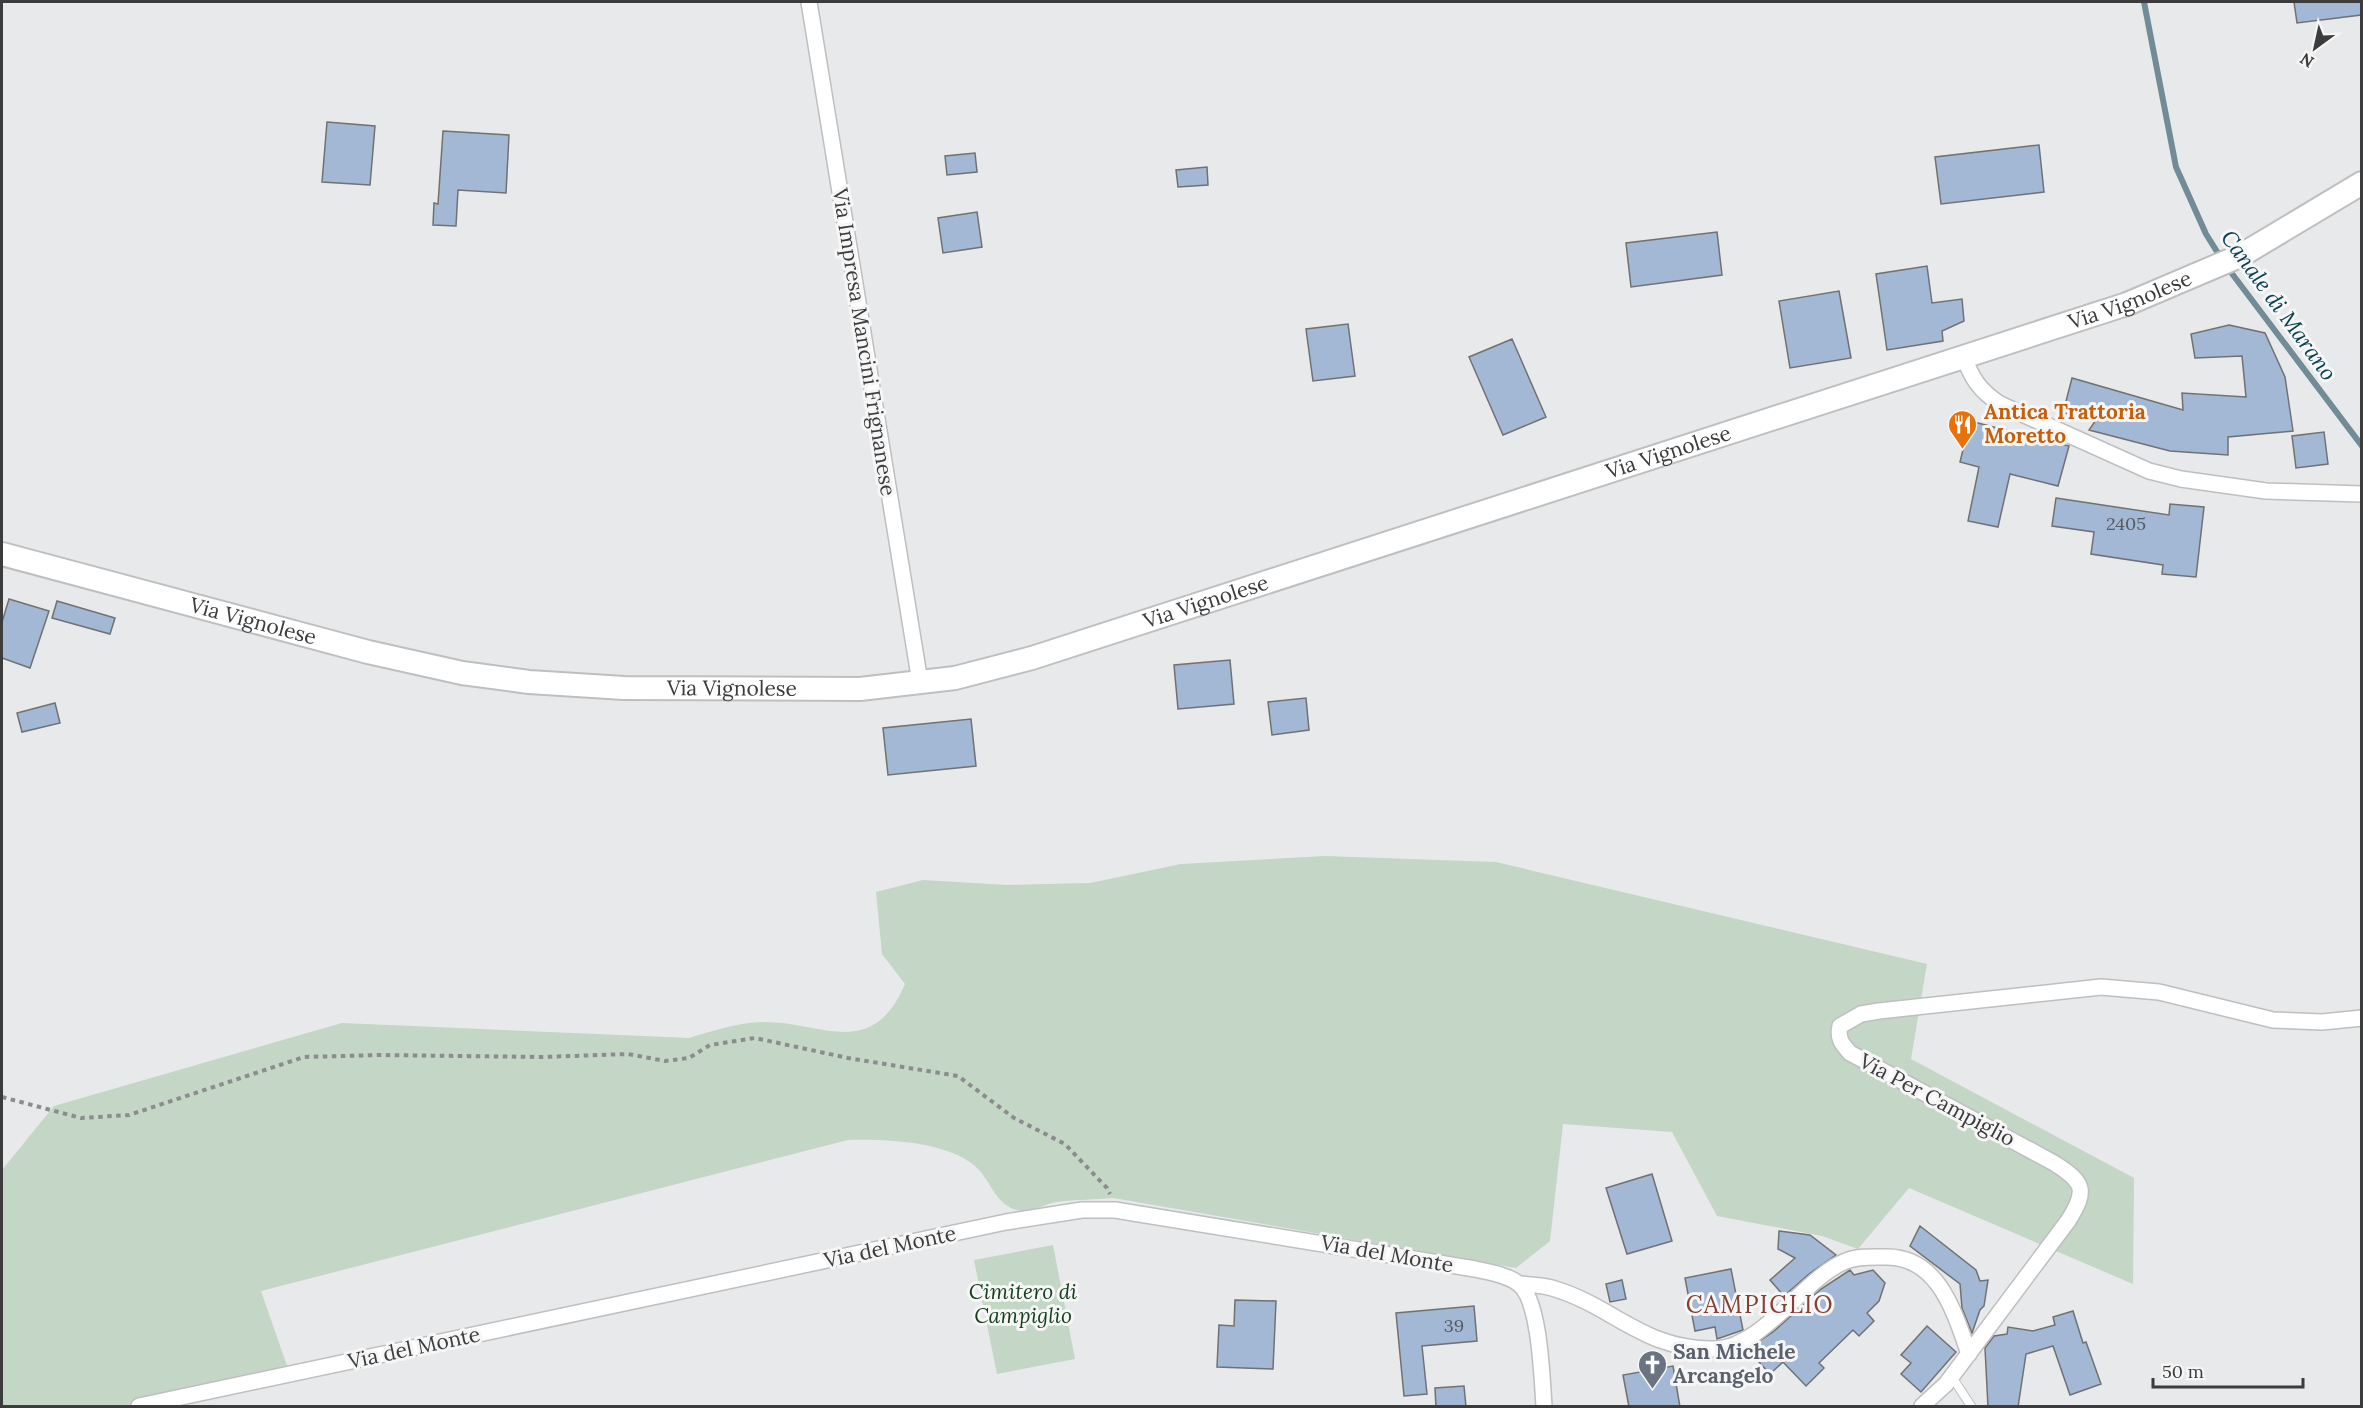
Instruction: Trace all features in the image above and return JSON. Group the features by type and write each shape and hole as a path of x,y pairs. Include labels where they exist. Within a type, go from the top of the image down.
{"main road":[{"name":"Via Vignolese","path":"2,554 368,652 462,673 518,681 624,688 860,690 955,678 1032,658 2127,304 2216,269 2361,183"}],"street":[{"name":"Via Impresa Mancini Frignanese","path":"809,2 920,682"},
{"path":"1964,356 1970,376 1986,395 2000,404 2149,471 2266,491 2361,494"},
{"name":"Via Per Campiglio","path":"1922,1407 1952,1377 2080,1203 2082,1193 2079,1183 2054,1162 1850,1053 1838,1035 1840,1026 1861,1014 1879,1011 2101,987 2159,992 2273,1020 2322,1022 2361,1018"},
{"name":"Via del Monte","path":"139,1407 1006,1222 1082,1210 1115,1210 1475,1269 1521,1284 1550,1287 1585,1301 1651,1338 1673,1345 1717,1349 1732,1347 1759,1330 1836,1266 1847,1260 1891,1257 1907,1261 1920,1268 1942,1288 1954,1311 1969,1354"},
{"path":"1521,1284 1539,1336 1544,1407"}],"lane":[{"path":"1952,1377 1971,1407"}],"path":[{"path":"2,1097 81,1118 129,1115 304,1058 379,1055 543,1057 628,1054 665,1061 689,1058 711,1045 755,1038 848,1058 958,1076 1014,1118 1065,1144 1107,1188 1115,1210"}],"green space":[{"path":"1325,856 1496,862 1927,964 1911,1059 2134,1178 2133,1284 1909,1188 1858,1249 1822,1236 1717,1216 1672,1132 1563,1124 1550,1241 1516,1268 1113,1198 1064,1201 1022,1211 1004,1204 980,1171 954,1153 899,1141 848,1140 261,1291 292,1380 148,1406 2,1406 2,1170 54,1106 342,1023 689,1038 733,1026 761,1022 842,1032 860,1030 876,1023 891,1008 905,984 882,954 876,892 923,880 1007,885 1090,883 1181,864"},
{"name":"Cimitero di Campiglio","path":"1053,1245 1075,1359 997,1374 974,1260"}],"building":[{"path":"2294,2 2361,2 2361,15 2297,23"},
{"path":"327,122 375,126 370,185 322,182"},
{"path":"443,131 509,135 506,193 458,190 456,226 433,225 434,203 438,204"},
{"path":"2039,145 2044,192 1941,204 1935,157"},
{"path":"975,153 977,172 947,175 945,156"},
{"path":"1207,167 1208,185 1178,187 1176,170"},
{"path":"977,212 982,247 943,253 938,218"},
{"path":"1717,232 1722,275 1631,287 1626,243"},
{"path":"1927,266 1932,303 1962,299 1964,321 1942,331 1943,341 1887,350 1876,274"},
{"path":"1839,291 1851,358 1790,368 1779,301"},
{"path":"1348,324 1355,376 1313,381 1306,329"},
{"path":"2229,325 2265,333 2285,377 2293,431 2228,437 2228,455 2170,451 2089,430 2096,420 2063,413 2072,378 2183,410 2182,393 2246,397 2242,356 2195,358 2191,334"},
{"path":"1512,339 1546,417 1503,435 1469,357"},
{"path":"1970,421 2069,446 2058,486 2010,474 1998,527 1968,521 1979,467 1960,462"},
{"path":"2324,432 2328,464 2296,468 2292,436"},
{"path":"2056,498 2169,515 2170,504 2204,507 2196,577 2162,574 2163,565 2091,554 2094,532 2052,526"},
{"path":"9,599 49,611 30,668 2,658 2,622"},
{"path":"57,601 115,618 110,634 52,618"},
{"path":"1230,660 1234,704 1178,709 1174,665"},
{"path":"1306,698 1309,730 1272,735 1268,702"},
{"path":"55,703 60,723 22,732 17,713"},
{"path":"971,719 976,766 888,775 883,728"},
{"path":"1652,1174 1672,1241 1627,1254 1606,1188"},
{"path":"1920,1226 1976,1270 1980,1281 1988,1280 1984,1306 1980,1310 1972,1333 1962,1308 1960,1284 1910,1246"},
{"path":"1779,1231 1810,1235 1836,1255 1784,1296 1770,1280 1795,1258 1778,1249"},
{"path":"1731,1269 1743,1330 1717,1339 1715,1327 1695,1331 1685,1278"},
{"path":"1850,1270 1854,1275 1873,1270 1885,1283 1879,1301 1867,1313 1874,1321 1859,1336 1853,1330 1819,1363 1824,1368 1806,1386 1783,1362 1770,1374 1747,1349 1773,1332 1821,1289"},
{"path":"1622,1280 1626,1299 1610,1302 1606,1284"},
{"path":"1235,1300 1276,1301 1273,1369 1217,1367 1219,1325 1234,1326"},
{"path":"1474,1306 1477,1341 1422,1346 1427,1394 1404,1396 1396,1313"},
{"path":"2073,1311 2083,1343 2086,1342 2101,1384 2070,1395 2053,1346 2026,1354 2018,1407 1988,1407 1985,1348 1994,1336 2007,1334 2008,1327 2033,1331 2055,1325 2053,1317"},
{"path":"1927,1326 1956,1352 1921,1392 1901,1374 1911,1363 1901,1355"},
{"name":"San Michele Arcangelo","path":"1673,1366 1680,1407 1629,1407 1623,1375"},
{"path":"1464,1386 1466,1407 1436,1407 1435,1388"}],"waterway":[{"name":"Canale di Marano","path":"2144,2 2176,167 2206,234 2221,258"},
{"name":"Canale di Marano","path":"2227,267 2362,446"}],"place":[{"name":"Antica Trattoria Moretto","path":"1963,450"},
{"name":"San Michele Arcangelo","path":"1652,1390"}],"district":[{"name":"CAMPIGLIO","path":"1760,1305"}]}
